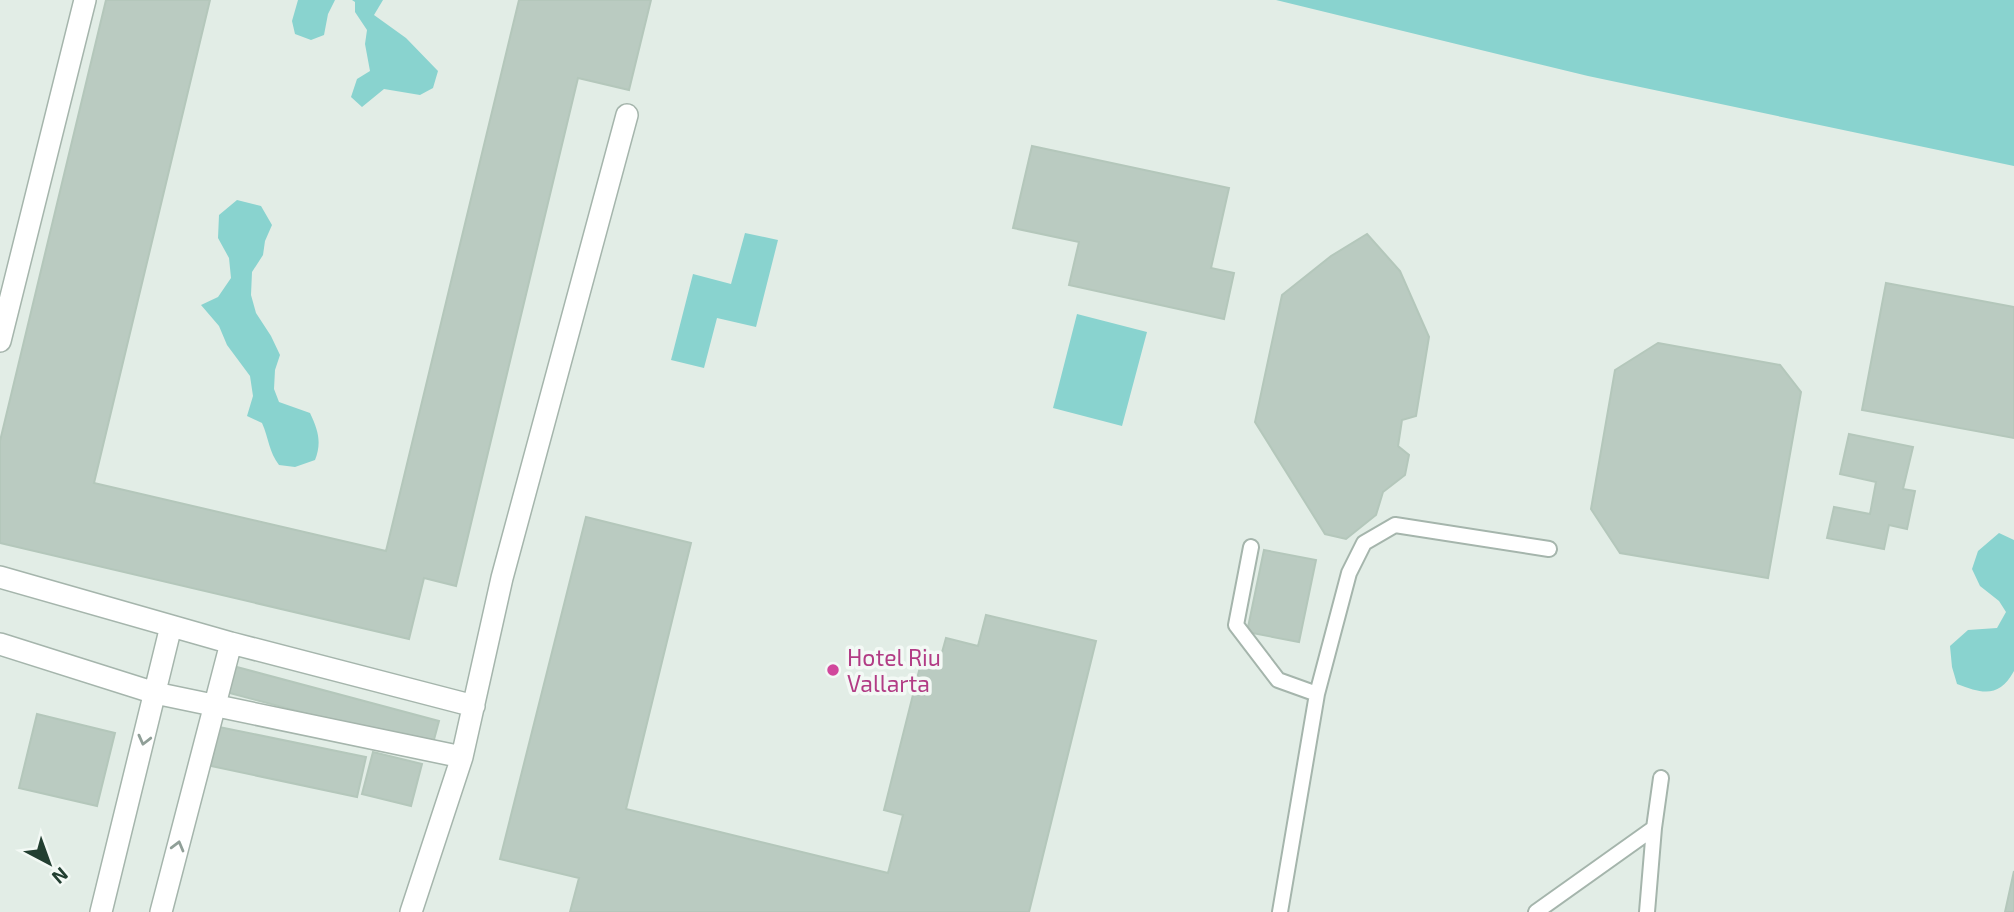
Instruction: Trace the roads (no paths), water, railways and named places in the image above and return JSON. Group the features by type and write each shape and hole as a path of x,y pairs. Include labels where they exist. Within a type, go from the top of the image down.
{"street":[{"path":"0,341 85,0"},
{"path":"411,912 462,757 502,578 627,115"},
{"path":"0,577 231,643 474,706"},
{"path":"101,912 170,626"},
{"path":"161,912 231,643"},
{"path":"0,645 155,693 462,757"}],"lane":[{"path":"1280,912 1317,694 1349,573 1364,543 1395,525 1549,549"},
{"path":"1251,547 1236,625 1278,680 1317,694"},
{"path":"1647,912 1661,778"},
{"path":"1536,912 1654,828"}],"water":[{"path":"298,0 335,0 328,14 324,35 311,40 295,34 292,21"},
{"path":"352,0 383,0 374,15 406,38 438,71 433,88 420,95 384,89 362,107 351,97 357,79 370,71 365,44 367,30 355,12 355,2"},
{"path":"1276,0 2014,0 2014,166 1588,76"},
{"path":"237,200 261,206 272,225 265,241 263,255 252,272 251,295 256,313 280,355 275,370 274,389 279,402 310,413 317,431 319,442 315,460 295,467 279,465 262,423 247,416 253,396 250,376 227,345 219,326 201,305 218,297 231,278 229,258 218,238 219,215"},
{"path":"745,233 778,240 756,327 717,318 704,368 671,360 693,274 731,284"},
{"path":"1077,314 1147,332 1122,426 1053,408"},
{"path":"1999,533 2014,540 2014,671 1996,690 1975,690 1957,684 1950,646 1968,630 1997,628 2006,612 1999,601 1980,586 1972,569 1978,551"}],"place":[{"name":"Hotel Riu Vallarta","path":"833,670"}]}
